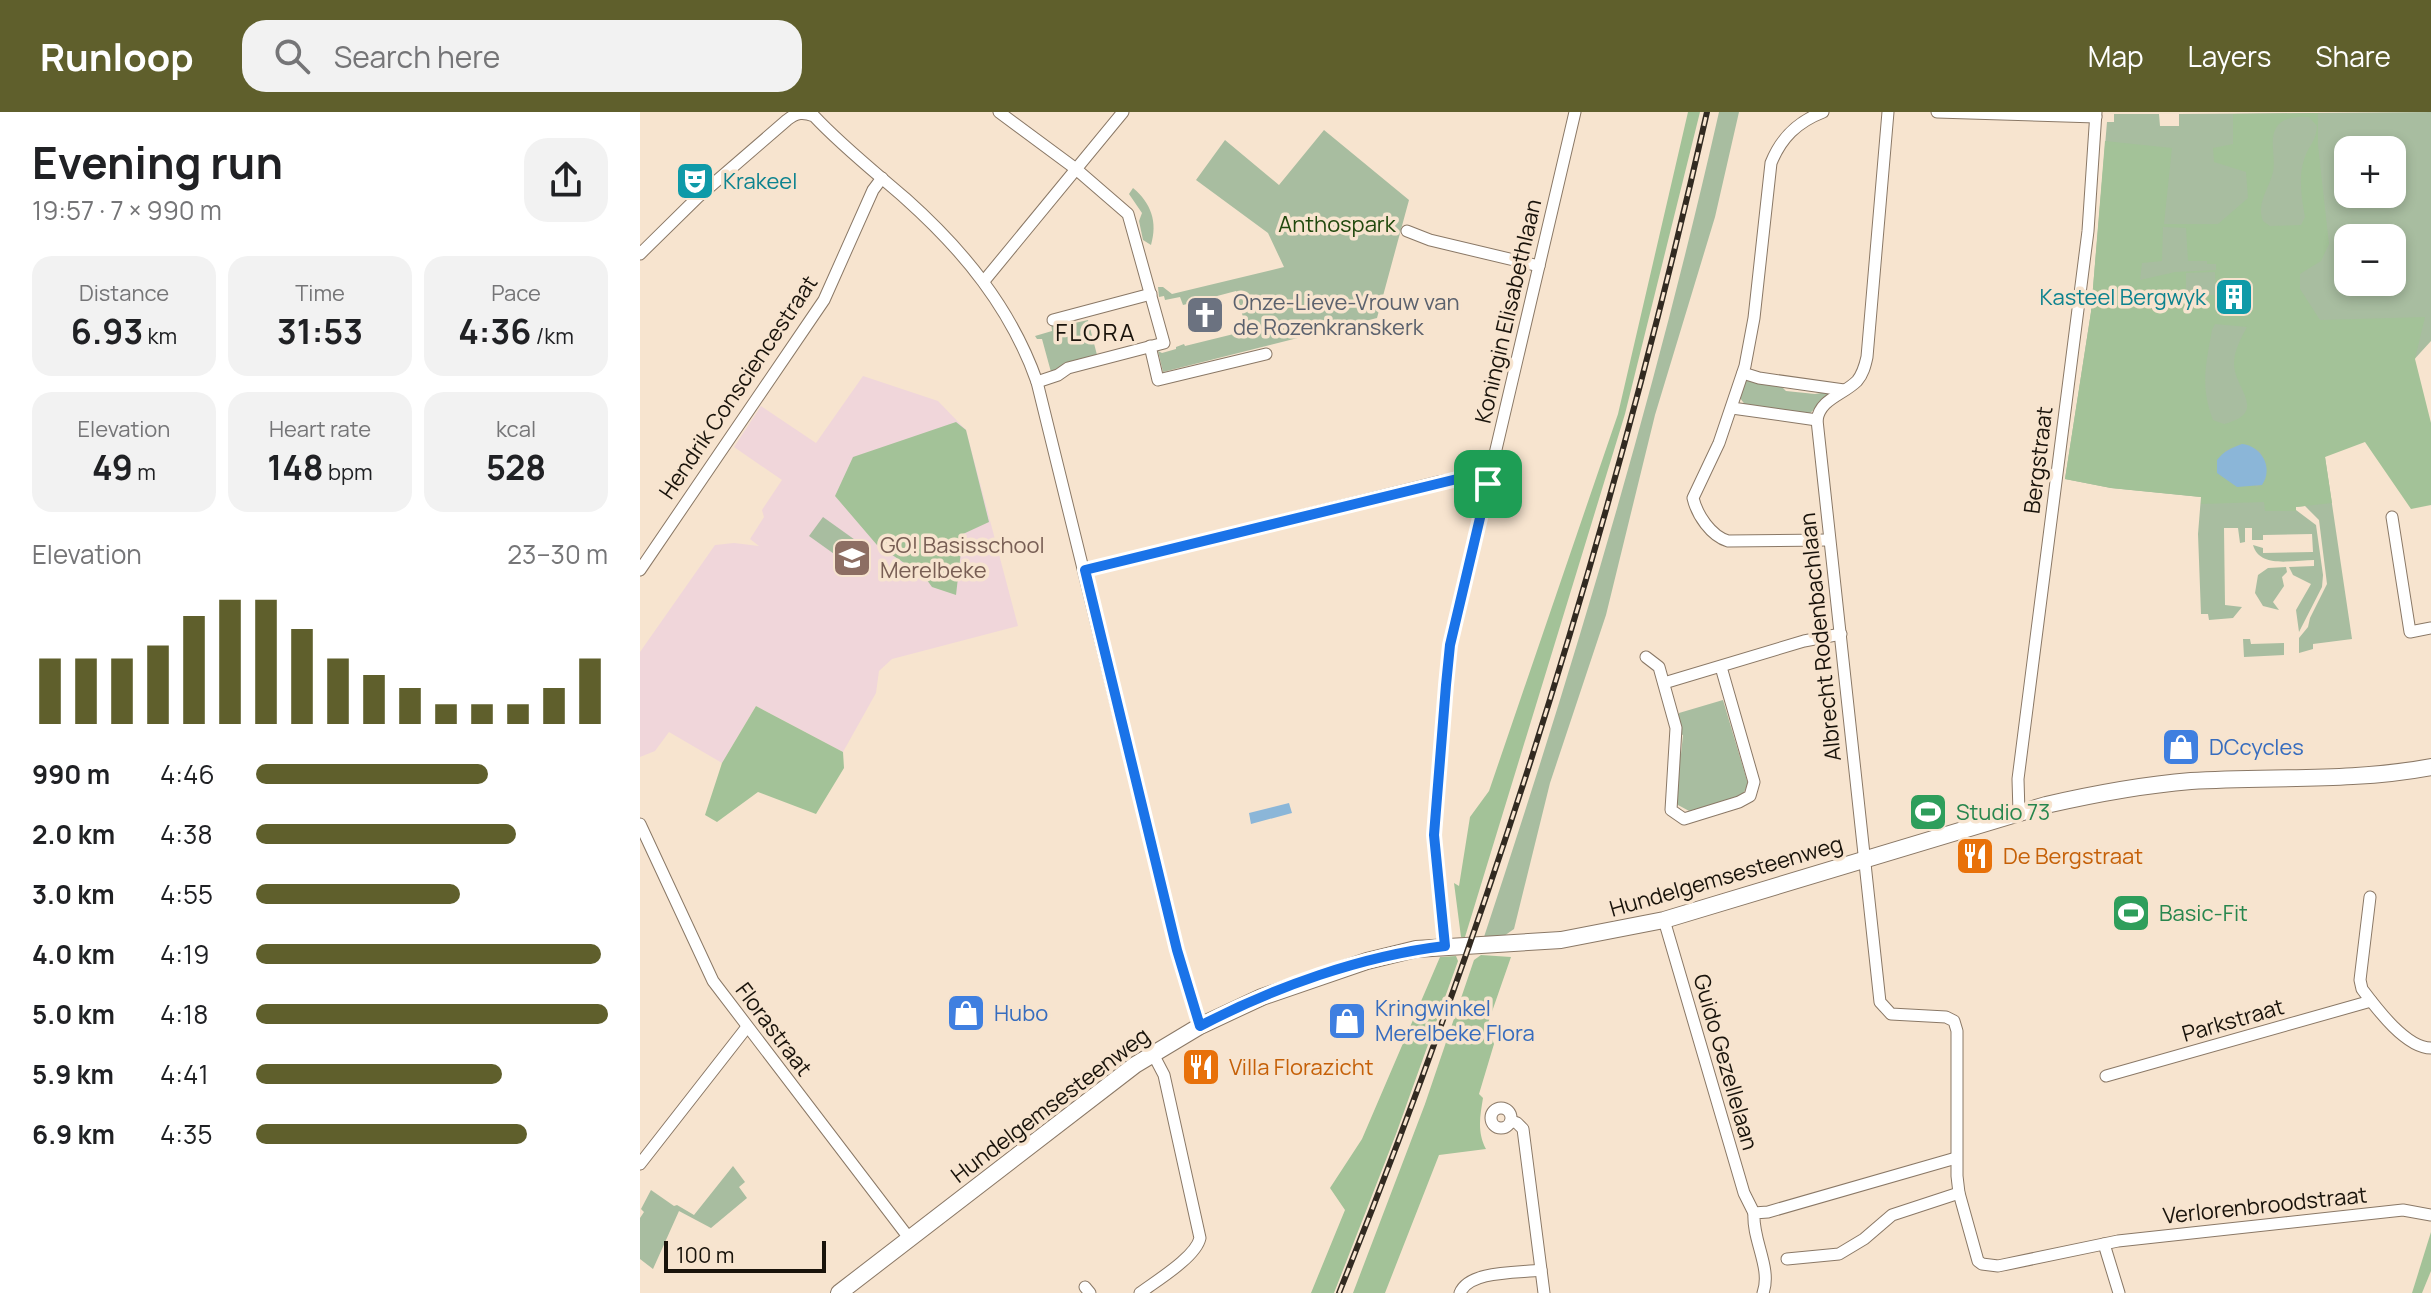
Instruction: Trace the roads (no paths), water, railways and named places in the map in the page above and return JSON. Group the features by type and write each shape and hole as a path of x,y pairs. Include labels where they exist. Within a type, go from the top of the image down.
{"main road":[{"name":"Hundelgemsesteenweg","path":"839,1293 1153,1054 1200,1026 1274,992 1358,964 1387,955 1445,946 1561,940 1664,920 2084,796 2191,782 2372,774 2431,767"}],"street":[{"path":"640,254 698,197 794,114 803,112 815,114 944,235 984,281 1012,322 1037,382 1177,950 1200,1026"},
{"path":"999,112 1076,169 1128,214 1164,343 1068,368 1037,382"},
{"path":"984,281 1123,112"},
{"name":"Koningin Elisabethlaan","path":"1445,946 1437,876 1435,807 1450,646 1575,112"},
{"path":"1823,112 1796,126 1776,150 1771,163 1754,318 1743,373 1732,408 1693,498 1695,507 1713,533 1728,541 1829,540"},
{"path":"1732,408 1818,416 1859,379 1867,357 1888,112"},
{"path":"1937,112 2096,115"},
{"name":"Bergstraat","path":"2019,813 2018,779 2088,231 2096,115"},
{"name":"Hendrik Consciencestraat","path":"640,570 824,300 873,190 882,178"},
{"path":"1407,231 1430,240 1539,266"},
{"path":"1053,320 1150,291"},
{"path":"1150,346 1158,380 1266,354"},
{"path":"1743,373 1844,390"},
{"name":"Albrecht Rodenbachlaan","path":"1818,416 1863,859"},
{"path":"1085,570 1438,482 1457,479 1488,484"},
{"path":"2392,517 2410,632 2431,628"},
{"path":"1664,683 1804,641 1841,634"},
{"path":"1646,657 1659,667 1676,728 1671,810 1684,819 1739,802 1750,796 1754,782 1721,667"},
{"name":"Florastraat","path":"640,824 704,965 747,1027 909,1238"},
{"name":"Verlorenbroodstraat","path":"1863,859 1880,1002 1891,1014 1946,1017 1954,1021 1957,1031 1956,1158 1959,1193 1978,1261 1982,1264 1998,1266 2104,1244 2403,1210 2431,1215"},
{"path":"2370,897 2360,980 2362,989 2414,1045 2431,1048"},
{"name":"Guido Gezellelaan","path":"1664,920 1744,1193 1754,1213 1754,1231 1767,1282 1763,1293"},
{"name":"Parkstraat","path":"2106,1076 2371,1001"},
{"path":"640,1164 747,1027"},
{"path":"1140,1293 1191,1254 1200,1238 1164,1075 1153,1054"},
{"path":"1511,1121 1523,1129 1544,1293"},
{"path":"1754,1213 1768,1212 1956,1158"},
{"path":"1787,1259 1839,1254 1864,1239 1892,1215 1959,1193"},
{"path":"2104,1244 2119,1293"},
{"path":"1460,1293 1463,1286 1475,1277 1541,1270"}],"water":[{"path":"2242,444 2255,449 2264,458 2267,471 2262,485 2237,487 2217,473 2217,460 2228,450"},
{"path":"1289,803 1292,813 1251,824 1249,813"}],"railway":[{"path":"1339,1293 1449,1004 1547,710 1633,412 1707,112"}],"place":[{"name":"Krakeel","path":"695,181"},
{"name":"Kasteel Bergwyk","path":"2234,297"},
{"name":"Onze-Lieve-Vrouw van de Rozenkranskerk","path":"1205,315"},
{"name":"GO! Basisschool Merelbeke","path":"852,558"},
{"name":"DCcycles","path":"2181,747"},
{"name":"Studio 73","path":"1928,812"},
{"name":"De Bergstraat","path":"1975,856"},
{"name":"Basic-Fit","path":"2131,913"},
{"name":"Hubo","path":"966,1013"},
{"name":"Kringwinkel Merelbeke Flora","path":"1347,1021"},
{"name":"Villa Florazicht","path":"1201,1067"}],"district":[{"name":"FLORA","path":"1096,333"}],"park label":[{"name":"Anthospark","path":"1337,224"}]}
